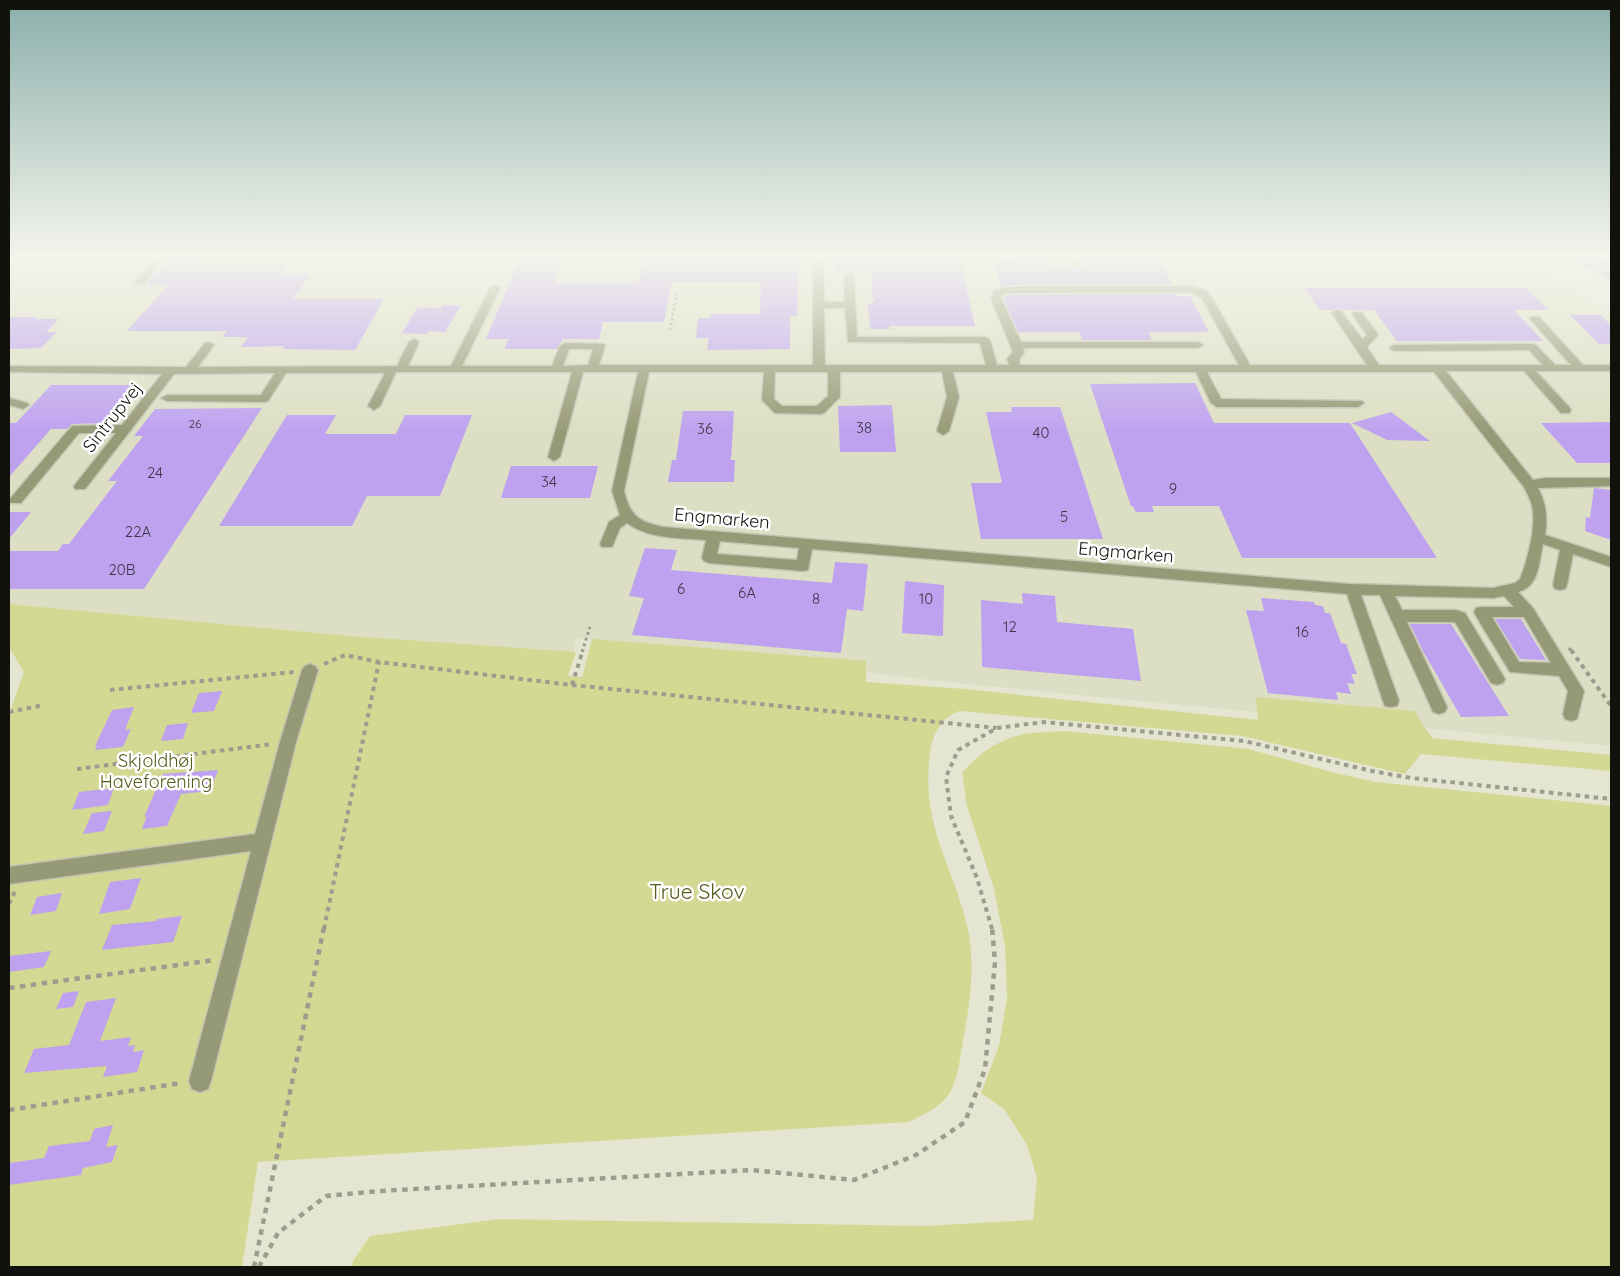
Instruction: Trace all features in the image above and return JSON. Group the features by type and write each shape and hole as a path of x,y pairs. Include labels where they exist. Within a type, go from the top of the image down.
{"street":[{"path":"455,368 482,315"},
{"path":"818,315 819,368"},
{"path":"851,315 852,340 985,340 992,368"},
{"path":"1003,315 1018,353 1013,359 1015,368"},
{"path":"1216,315 1246,368"},
{"path":"1338,315 1375,368"},
{"path":"1357,315 1373,335 1361,346"},
{"path":"1535,319 1580,368"},
{"path":"374,406 414,342"},
{"path":"189,370 209,344"},
{"path":"1016,345 1198,345"},
{"path":"557,368 565,346 600,346 593,368"},
{"path":"1476,347 1494,368"},
{"path":"1394,348 1532,347 1552,368"},
{"path":"1431,348 1443,368 1530,485 1537,499 1540,513 1538,538 1526,582 1508,591 1528,612 1576,691 1571,714"},
{"name":"Sintrupvej","path":"9,369 171,371 455,368 1611,368"},
{"path":"554,457 579,368"},
{"path":"770,368 768,400 779,410 820,410 834,397 834,368"},
{"path":"943,431 953,397 947,368"},
{"path":"1199,368 1217,403 1358,403"},
{"path":"1527,368 1565,410"},
{"path":"607,544 614,525 627,516 620,506 618,491 644,369"},
{"path":"167,398 264,398 283,370"},
{"name":"Sintrupvej","path":"80,486 171,371"},
{"path":"9,402 23,405"},
{"path":"16,500 76,429 126,429"},
{"path":"1530,485 1545,482 1611,482"},
{"name":"Engmarken","path":"627,516 643,527 663,532 1352,589 1467,593 1508,591"},
{"path":"714,536 709,558 803,566 806,544"},
{"path":"1538,538 1611,562"},
{"path":"1560,585 1567,548"},
{"path":"1352,589 1391,701"},
{"path":"1385,590 1439,707"},
{"path":"1528,612 1481,612 1515,668 1562,670"},
{"path":"1397,616 1460,617 1497,679"},
{"path":"200,1081 288,742 310,670"},
{"path":"9,875 262,841"}],"path":[{"path":"670,330 673,315"},
{"path":"572,685 590,627"},
{"path":"110,690 310,670 345,655 378,662 572,685 997,728 1044,722 1244,741 1372,771 1411,778 1611,799"},
{"path":"254,1267 378,662"},
{"path":"9,712 44,705"},
{"path":"259,1267 278,1233 326,1196 390,1190 751,1170 854,1180 916,1155 964,1122 985,1069 995,962 991,921 977,878 951,816 946,777 958,750 997,728"},
{"path":"77,769 288,742"},
{"path":"9,988 232,958"},
{"path":"9,1110 200,1081"}],"shaded area":[{"path":"9,315 1611,315 1611,746 965,684 576,638 573,657 9,604"}],"green space":[{"name":"True Skov","path":"9,604 349,636 576,652 568,676 582,677 592,639 866,661 866,682 965,689 1258,720 1256,697 1414,711 1432,738 1611,755 1611,771 1421,754 1405,774 1242,736 959,711 949,716 943,722 934,738 929,758 928,786 930,807 940,846 961,904 970,939 972,968 970,998 958,1071 954,1082 944,1100 924,1115 908,1122 258,1162 242,1267 9,1267 9,714 24,672 9,647"},
{"path":"1065,731 1249,749 1331,772 1376,782 1611,806 1611,1267 352,1267 353,1261 370,1236 499,1219 925,1226 1033,1220 1037,1178 1027,1145 1005,1110 981,1093 999,1046 1007,998 1005,946 994,889 967,806 962,773 974,760 990,748 1007,739 1025,734"}],"building":[{"path":"142,315 375,315 355,350 283,349 285,346 241,347 248,337 222,337 227,331 127,331"},
{"path":"413,315 456,315 445,332 428,331 427,334 402,333"},
{"path":"496,315 665,315 664,322 603,322 599,339 563,339 557,349 504,349 509,339 486,339"},
{"path":"711,315 797,315 790,316 790,349 707,350 709,338 696,338 698,318 711,318"},
{"path":"869,315 972,315 975,326 889,326 890,329 870,329"},
{"path":"1011,315 1200,315 1209,332 1149,332 1152,340 1082,340 1079,332 1018,332"},
{"path":"1377,315 1518,315 1543,341 1397,341"},
{"path":"1570,315 1600,315 1611,325 1611,344 1599,344"},
{"path":"9,317 59,319 46,332 57,332 41,348 9,349"},
{"path":"1195,383 1214,423 1350,423 1437,558 1242,558 1219,506 1152,506 1154,512 1136,512 1133,506 1131,506 1090,384"},
{"path":"51,385 138,385 107,423 72,424 67,429 51,429 9,477 9,423 16,423"},
{"path":"892,405 896,452 840,452 838,406"},
{"path":"1011,407 1060,407 1103,539 981,539 971,483 1002,483 986,412 1012,412"},
{"path":"262,408 144,589 9,589 9,551 58,551 63,544 69,544 117,481 108,481 143,436 134,436 155,409"},
{"path":"683,411 734,411 731,460 735,460 734,482 668,482 672,460 676,460"},
{"path":"1391,412 1430,441 1387,440 1352,423"},
{"path":"287,415 336,415 325,434 396,434 405,415 472,415 440,496 367,496 352,526 219,526"},
{"path":"1611,422 1611,463 1577,463 1541,423"},
{"path":"511,466 598,466 590,498 501,498"},
{"path":"1594,488 1611,490 1611,540 1585,531 1586,517 1590,518"},
{"path":"9,512 31,512 9,539"},
{"path":"645,548 677,550 671,570 832,583 835,562 868,564 863,611 847,609 841,653 632,635 644,598 629,596"},
{"path":"905,581 944,585 943,636 902,633"},
{"path":"1022,593 1055,596 1057,622 1133,629 1141,681 982,667 981,600 1023,604"},
{"path":"1261,598 1314,602 1315,605 1323,606 1325,613 1330,613 1341,643 1346,644 1357,674 1351,674 1355,684 1347,683 1351,694 1336,692 1338,700 1268,693 1246,610 1264,611"},
{"path":"1495,619 1521,619 1546,660 1520,659"},
{"path":"1410,624 1451,624 1509,716 1461,717 1423,651"},
{"path":"222,691 214,711 191,713 199,693"},
{"path":"134,707 125,730 131,729 123,747 95,750 97,746 95,746 112,710"},
{"path":"188,723 183,739 161,741 167,725"},
{"path":"218,770 210,791 181,794 167,826 142,829 147,816 144,817 163,774"},
{"path":"114,788 108,805 72,810 79,792"},
{"path":"112,811 104,831 83,834 92,813"},
{"path":"141,878 130,909 99,914 110,882"},
{"path":"62,893 56,911 30,915 37,897"},
{"path":"182,916 173,942 102,950 112,925 156,921 157,919"},
{"path":"51,951 44,967 9,972 9,956"},
{"path":"79,991 73,1007 56,1009 63,993"},
{"path":"116,998 100,1041 131,1037 128,1046 135,1045 133,1052 144,1050 137,1072 103,1077 107,1066 24,1073 34,1049 69,1045 86,1002"},
{"path":"113,1125 106,1147 118,1145 112,1162 83,1168 81,1175 9,1185 9,1163 44,1158 49,1146 90,1141 94,1129"}],"park label":[{"name":"Skjoldhøj Haveforening","path":"156,770"}]}
